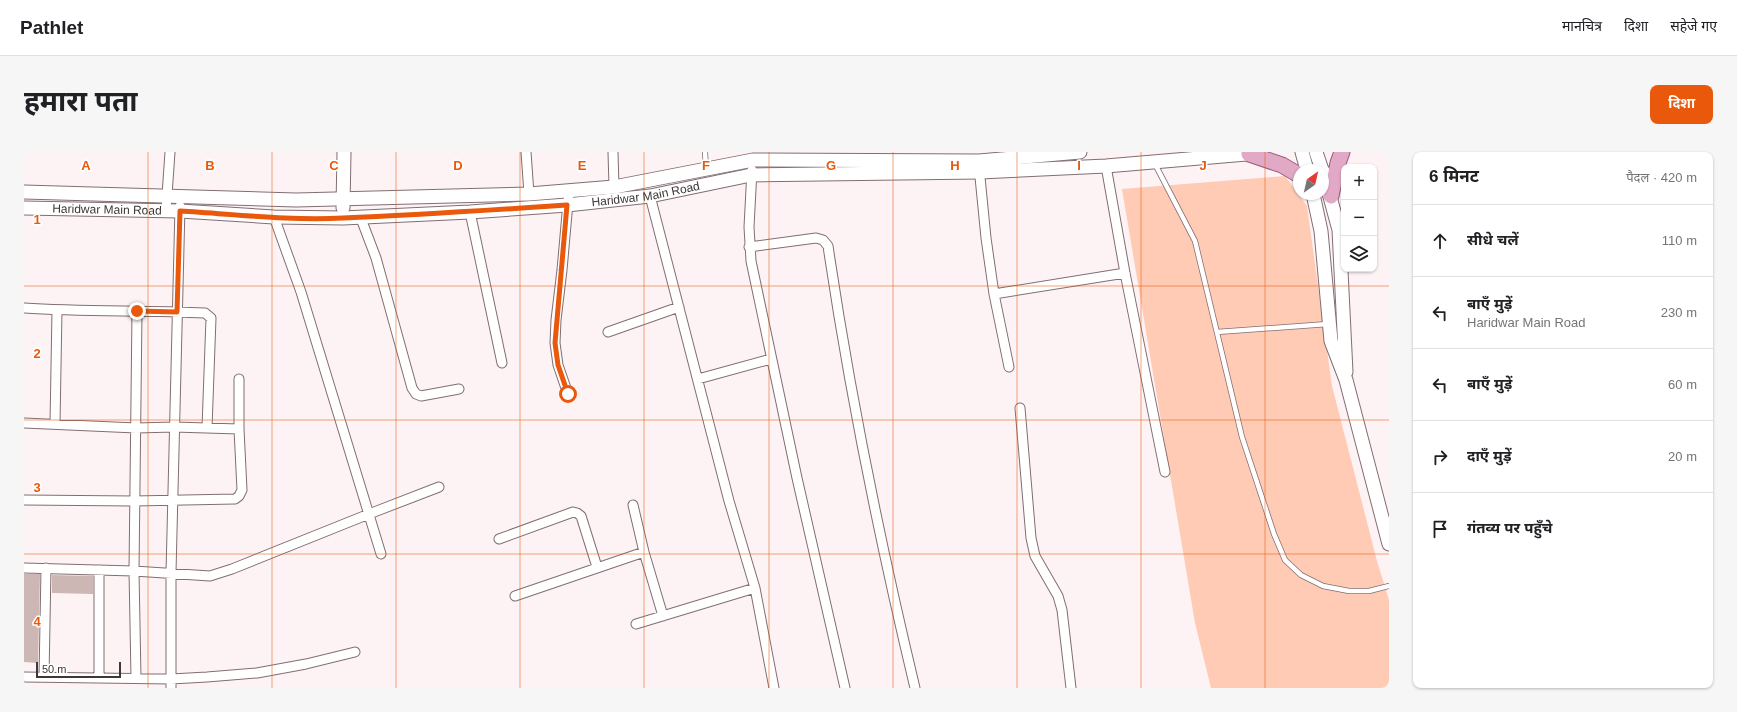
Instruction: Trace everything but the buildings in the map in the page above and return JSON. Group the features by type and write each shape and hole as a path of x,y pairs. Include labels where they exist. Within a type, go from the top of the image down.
{"main road":[{"path":"343,218 344,152"},
{"name":"Haridwar Main Road","path":"24,208 166,210 274,217 343,218 470,212 567,205 650,196 751,175 979,166 1072,152"},
{"name":"Haridwar Main Road","path":"24,192 344,200 529,194 614,187 753,160 979,166 1106,166 1266,152"},
{"path":"1302,152 1305,164"},
{"path":"1316,152 1320,164"},
{"path":"1331,196 1338,163 1342,152"},
{"path":"1249,154 1282,165 1293,171"},
{"path":"1329,190 1339,230 1346,380"},
{"path":"1314,200 1322,231 1332,341 1346,380 1389,544"}],"street":[{"path":"166,210 170,152"},
{"path":"526,152 529,194"},
{"path":"613,152 614,187"},
{"path":"753,160 751,175 749,247 752,269 845,688"},
{"path":"979,166 986,238 994,294 1009,367"},
{"path":"1106,166 1125,273 1165,472"},
{"path":"568,394 558,365 555,343 569,191"},
{"path":"650,196 729,501 755,588 774,688"},
{"path":"171,684 172,501 180,197"},
{"path":"470,212 502,363"},
{"path":"360,216 376,258 412,388 416,394 421,396 459,389"},
{"path":"274,217 300,292 381,554"},
{"path":"749,247 816,238 823,240 828,246 840,327 864,458 915,688"},
{"path":"994,294 1125,273"},
{"path":"608,332 679,307"},
{"path":"24,308 206,313 211,318 206,428"},
{"path":"55,424 58,310"},
{"path":"136,678 134,501 137,311"},
{"path":"698,379 771,359"},
{"path":"24,500 172,501 235,499 239,496 242,490 239,429 239,379"},
{"path":"1020,408 1031,538 1035,556 1058,596 1071,688"},
{"path":"24,423 136,428 174,427 239,429"},
{"path":"24,568 134,571 210,576 232,570 439,487"},
{"path":"633,505 644,552 663,616"},
{"path":"499,539 573,512 577,513 580,516 597,567"},
{"path":"515,596 644,552"},
{"path":"44,677 46,568"},
{"path":"99,570 99,677"},
{"path":"636,624 755,588"},
{"path":"24,677 136,678 171,684 257,673 306,664 355,652"}],"lane":[{"path":"705,152 706,169"},
{"path":"1154,162 1195,241 1242,437 1274,534 1285,560 1301,575 1323,586 1349,591 1369,591 1389,586"},
{"path":"1217,332 1330,324"}],"shaded area":[{"path":"1285,176 1293,187 1293,200 1303,200 1307,206 1332,386 1377,561 1389,600 1389,688 1211,688 1195,623 1122,189"}],"route":[{"path":"137,311 177,312 180,211 274,217 343,218 470,212 567,205 555,343 558,365 568,394"}]}
